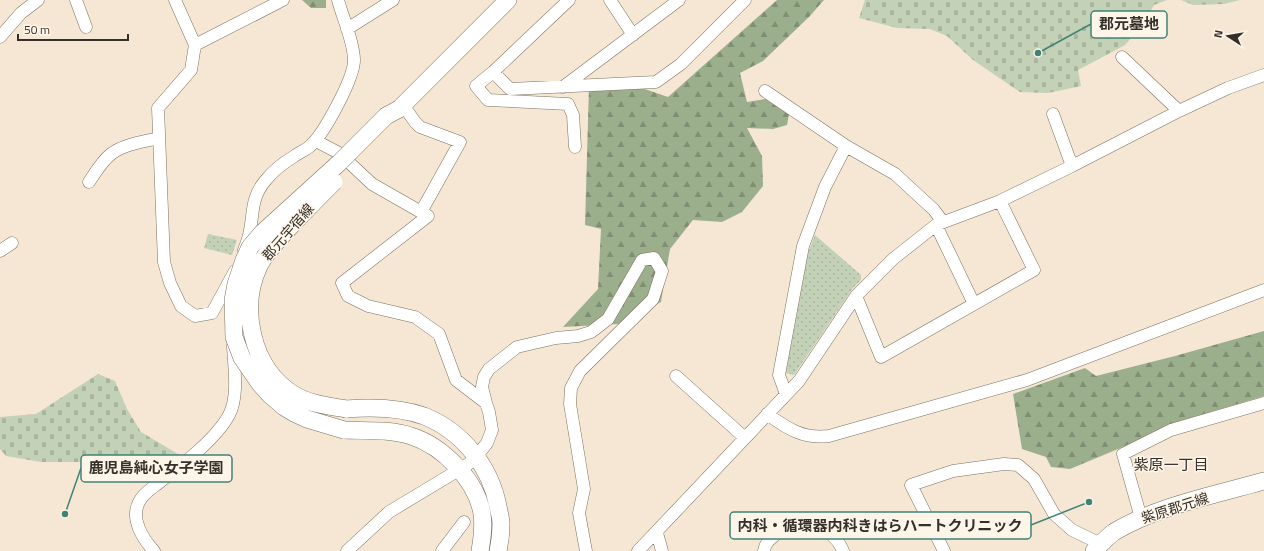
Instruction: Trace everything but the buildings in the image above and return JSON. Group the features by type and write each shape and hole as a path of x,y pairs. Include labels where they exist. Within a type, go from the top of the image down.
{"street":[{"path":"0,37 21,13 38,0"},
{"path":"76,0 86,27"},
{"path":"176,0 195,45 191,70 158,108 164,262 170,283 181,306 195,316 212,313 239,263"},
{"path":"195,45 283,0"},
{"path":"154,551 141,534 137,522 138,503 144,494 190,458 221,427 230,410 236,384 229,304 239,263 249,236 253,202 265,181 280,166 316,141 338,103 352,72 354,60 347,29 338,0"},
{"path":"347,29 393,0"},
{"name":"郡元宇宿線","path":"498,551 501,523 495,493 488,476 476,456 465,443 437,423 423,416 409,412 367,407 346,409 308,401 293,394 281,384 271,372 260,354 251,332 250,302 255,276 268,251 303,213 388,129 401,107 508,0"},
{"path":"569,0 493,72 476,86 488,100 568,104 573,115 575,147"},
{"path":"610,0 633,34"},
{"path":"563,86 679,0"},
{"path":"493,72 510,88 656,82 681,64 745,0"},
{"path":"1122,57 1180,111"},
{"path":"638,551 799,381 856,296 893,259 940,223 1000,200 1072,166 1228,88 1264,76"},
{"path":"765,91 846,146 895,174 934,210 974,304"},
{"path":"421,212 460,142 420,127 401,107 386,116 339,163 259,236 250,247 236,284 233,300 234,336 242,358 260,384 270,395 294,413 307,419 344,430 386,431 410,435 426,442 442,453 473,487 478,498 482,514 483,528 480,551"},
{"path":"1053,114 1072,166"},
{"path":"89,182 110,155 130,145 159,138"},
{"path":"316,141 339,153 372,184 428,216 342,283 348,296 368,306 415,317 439,334 456,380 486,403"},
{"path":"786,394 780,375 803,246 825,187 846,146"},
{"path":"856,296 881,357 1034,270 1000,200"},
{"path":"0,251 12,243"},
{"path":"347,551 389,512 467,465 487,443 492,430 482,387 484,376 489,369 517,347 592,332 608,319 642,260 654,258 662,271 653,299 580,371 571,388 570,404 584,490 579,513 586,551"},
{"path":"767,414 789,429 803,434 818,437 829,436 1027,380 1264,290"},
{"path":"676,376 745,438"},
{"path":"1141,518 1123,454 1171,430 1264,403"},
{"path":"944,551 911,485 953,470 1004,464 1018,465 1034,479 1054,514 1072,530 1098,547"},
{"name":"紫原郡元線","path":"1098,547 1113,533 1141,518 1173,506 1264,482"},
{"path":"442,551 464,522"},
{"path":"764,551 766,543 780,529 806,524 821,528 832,536 842,547 843,551"},
{"path":"657,532 662,551"}],"green space":[{"path":"302,0 326,0 326,8 311,8"},
{"path":"777,0 824,0 809,17 763,61 740,73 747,102 777,97 790,108 787,125 773,129 747,128 762,156 763,186 742,212 722,222 693,220 670,249 661,302 618,324 563,327 598,289 601,229 585,225 589,86 639,87 668,97"},
{"path":"865,0 1167,0 1154,5 1141,27 1125,45 1078,70 1081,86 1048,93 1020,92 973,60 947,36 930,29 897,28 859,18"},
{"path":"1181,0 1240,0 1224,4 1193,5"},
{"path":"208,234 237,240 232,255 204,248"},
{"path":"815,235 861,275 861,280 853,288 794,375 786,373 808,253"},
{"path":"1264,331 1264,396 1180,421 1070,469 1051,467 1046,457 1022,449 1013,394 1085,368 1096,376"},
{"path":"98,374 115,381 127,409 141,432 183,457 150,478 87,462 41,462 6,456 0,449 0,417 36,414"}],"place":[{"name":"郡元墓地","path":"1038,53"},
{"name":"内科・循環器内科きはらハートクリニック","path":"1089,502"},
{"name":"鹿児島純心女子学園","path":"65,514"}],"district":[{"name":"紫原一丁目","path":"1171,465"}]}
